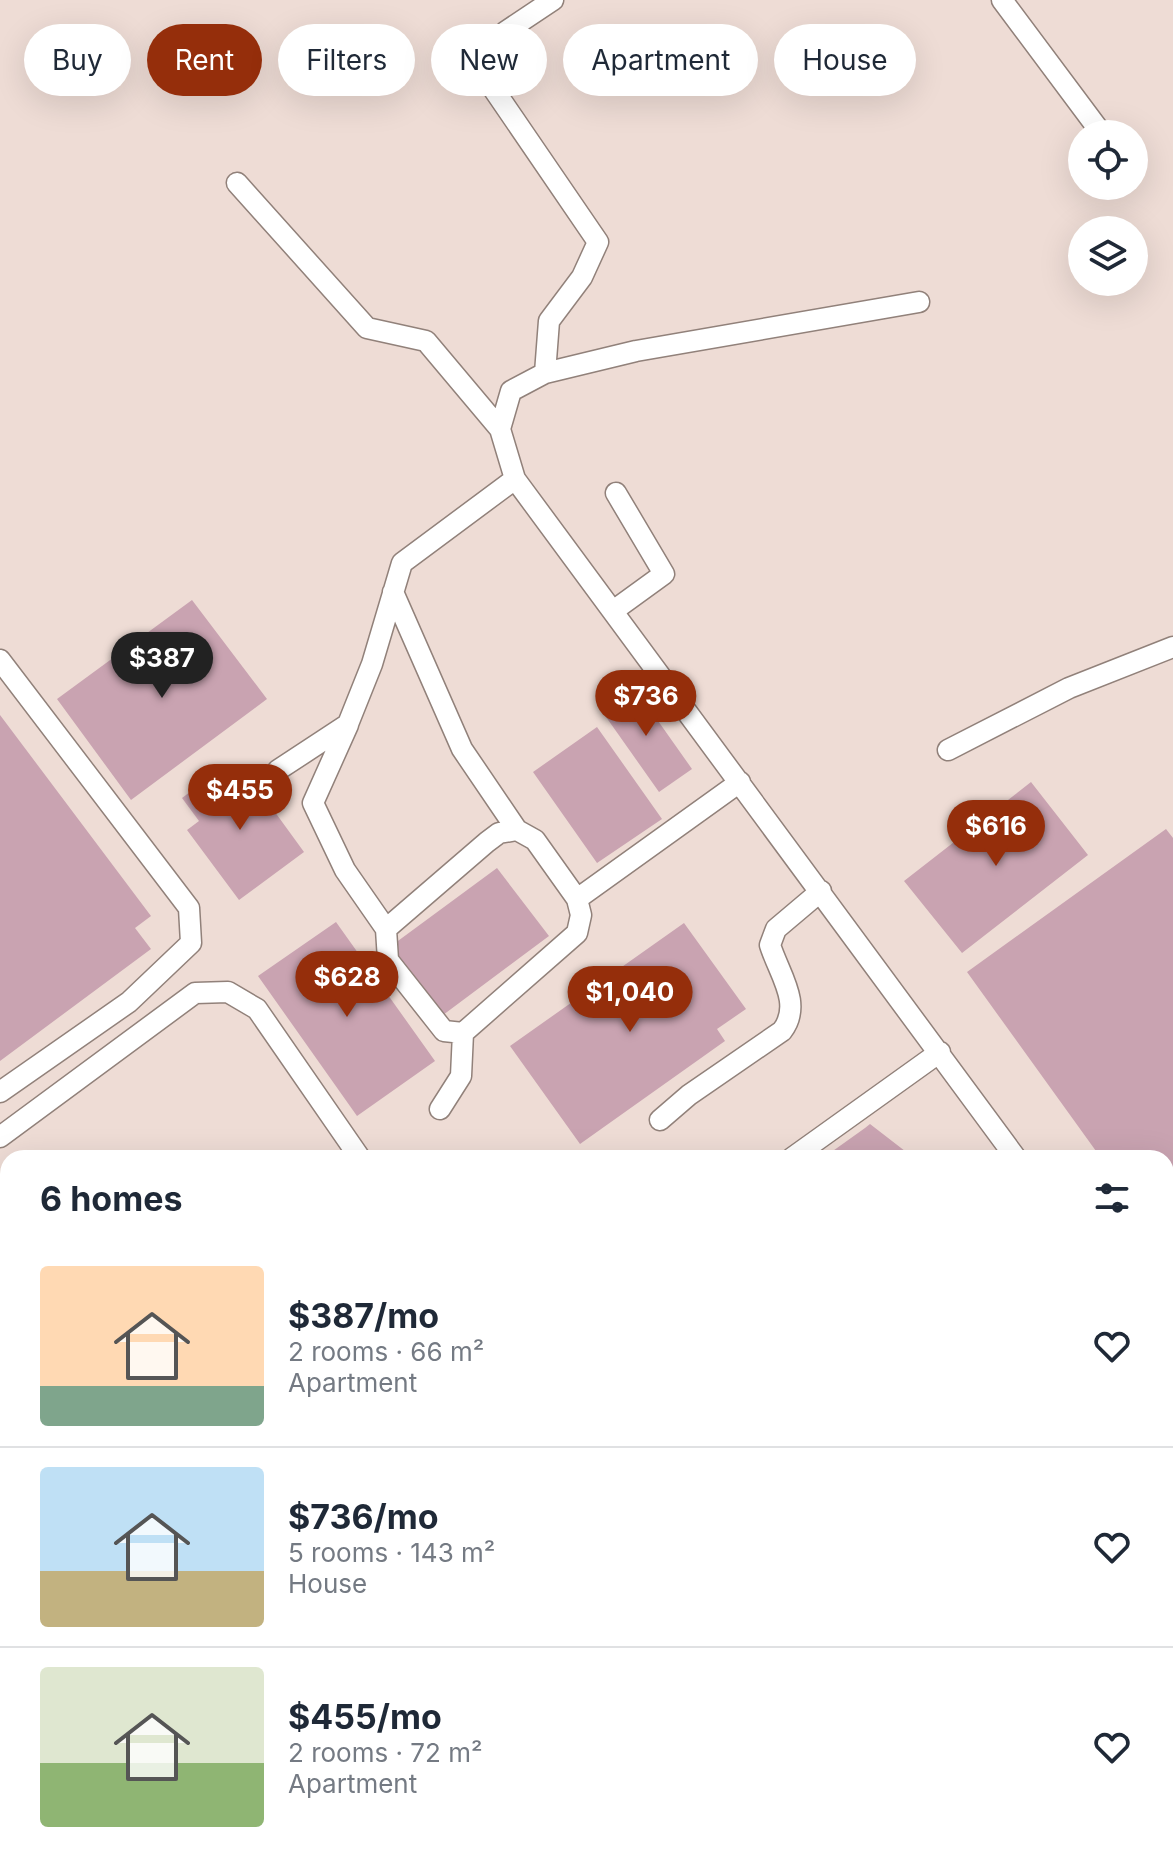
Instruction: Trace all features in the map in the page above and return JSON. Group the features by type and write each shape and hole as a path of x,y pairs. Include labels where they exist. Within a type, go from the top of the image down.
{"lane":[{"path":"545,373 549,321 582,277 598,242 488,81 505,32 553,0"},
{"path":"1002,0 1092,120"},
{"path":"237,183 367,328 426,341 500,429 515,479 1010,1150"},
{"path":"500,429 511,391 545,373 636,351 919,302"},
{"path":"463,1033 444,1031 388,960 386,929 345,870 313,803 372,664 402,563 515,479"},
{"path":"613,611 664,574 616,493"},
{"path":"393,592 462,749 517,830 535,840 577,899 581,915 577,933 463,1033 461,1076 440,1109"},
{"path":"948,750 1069,688 1173,647"},
{"path":"0,660 189,908 191,943 129,1002 0,1092"},
{"path":"278,770 348,724"},
{"path":"577,899 740,782"},
{"path":"386,929 487,842 499,833 517,830"},
{"path":"660,1120 689,1095 782,1031 792,1019 793,1005 770,945 776,929 821,891"},
{"path":"0,1137 195,993 228,992 257,1009 354,1150"},
{"path":"803,1150 940,1052"}],"building":[{"path":"192,600 267,699 131,800 57,699"},
{"path":"632,684 692,769 659,792 599,707"},
{"path":"0,715 151,916 135,928 151,949 0,1061"},
{"path":"597,727 662,819 597,863 533,772"},
{"path":"227,764 245,788 253,782 304,852 239,900 187,830 199,821 182,798"},
{"path":"1031,782 1088,855 962,953 904,881"},
{"path":"1166,829 1173,838 1173,1150 1095,1150 967,972"},
{"path":"497,868 549,936 439,1018 387,949"},
{"path":"336,922 435,1061 357,1116 258,976"},
{"path":"684,923 746,1009 717,1029 725,1041 580,1144 510,1046"},
{"path":"870,1124 904,1150 834,1150"}]}
